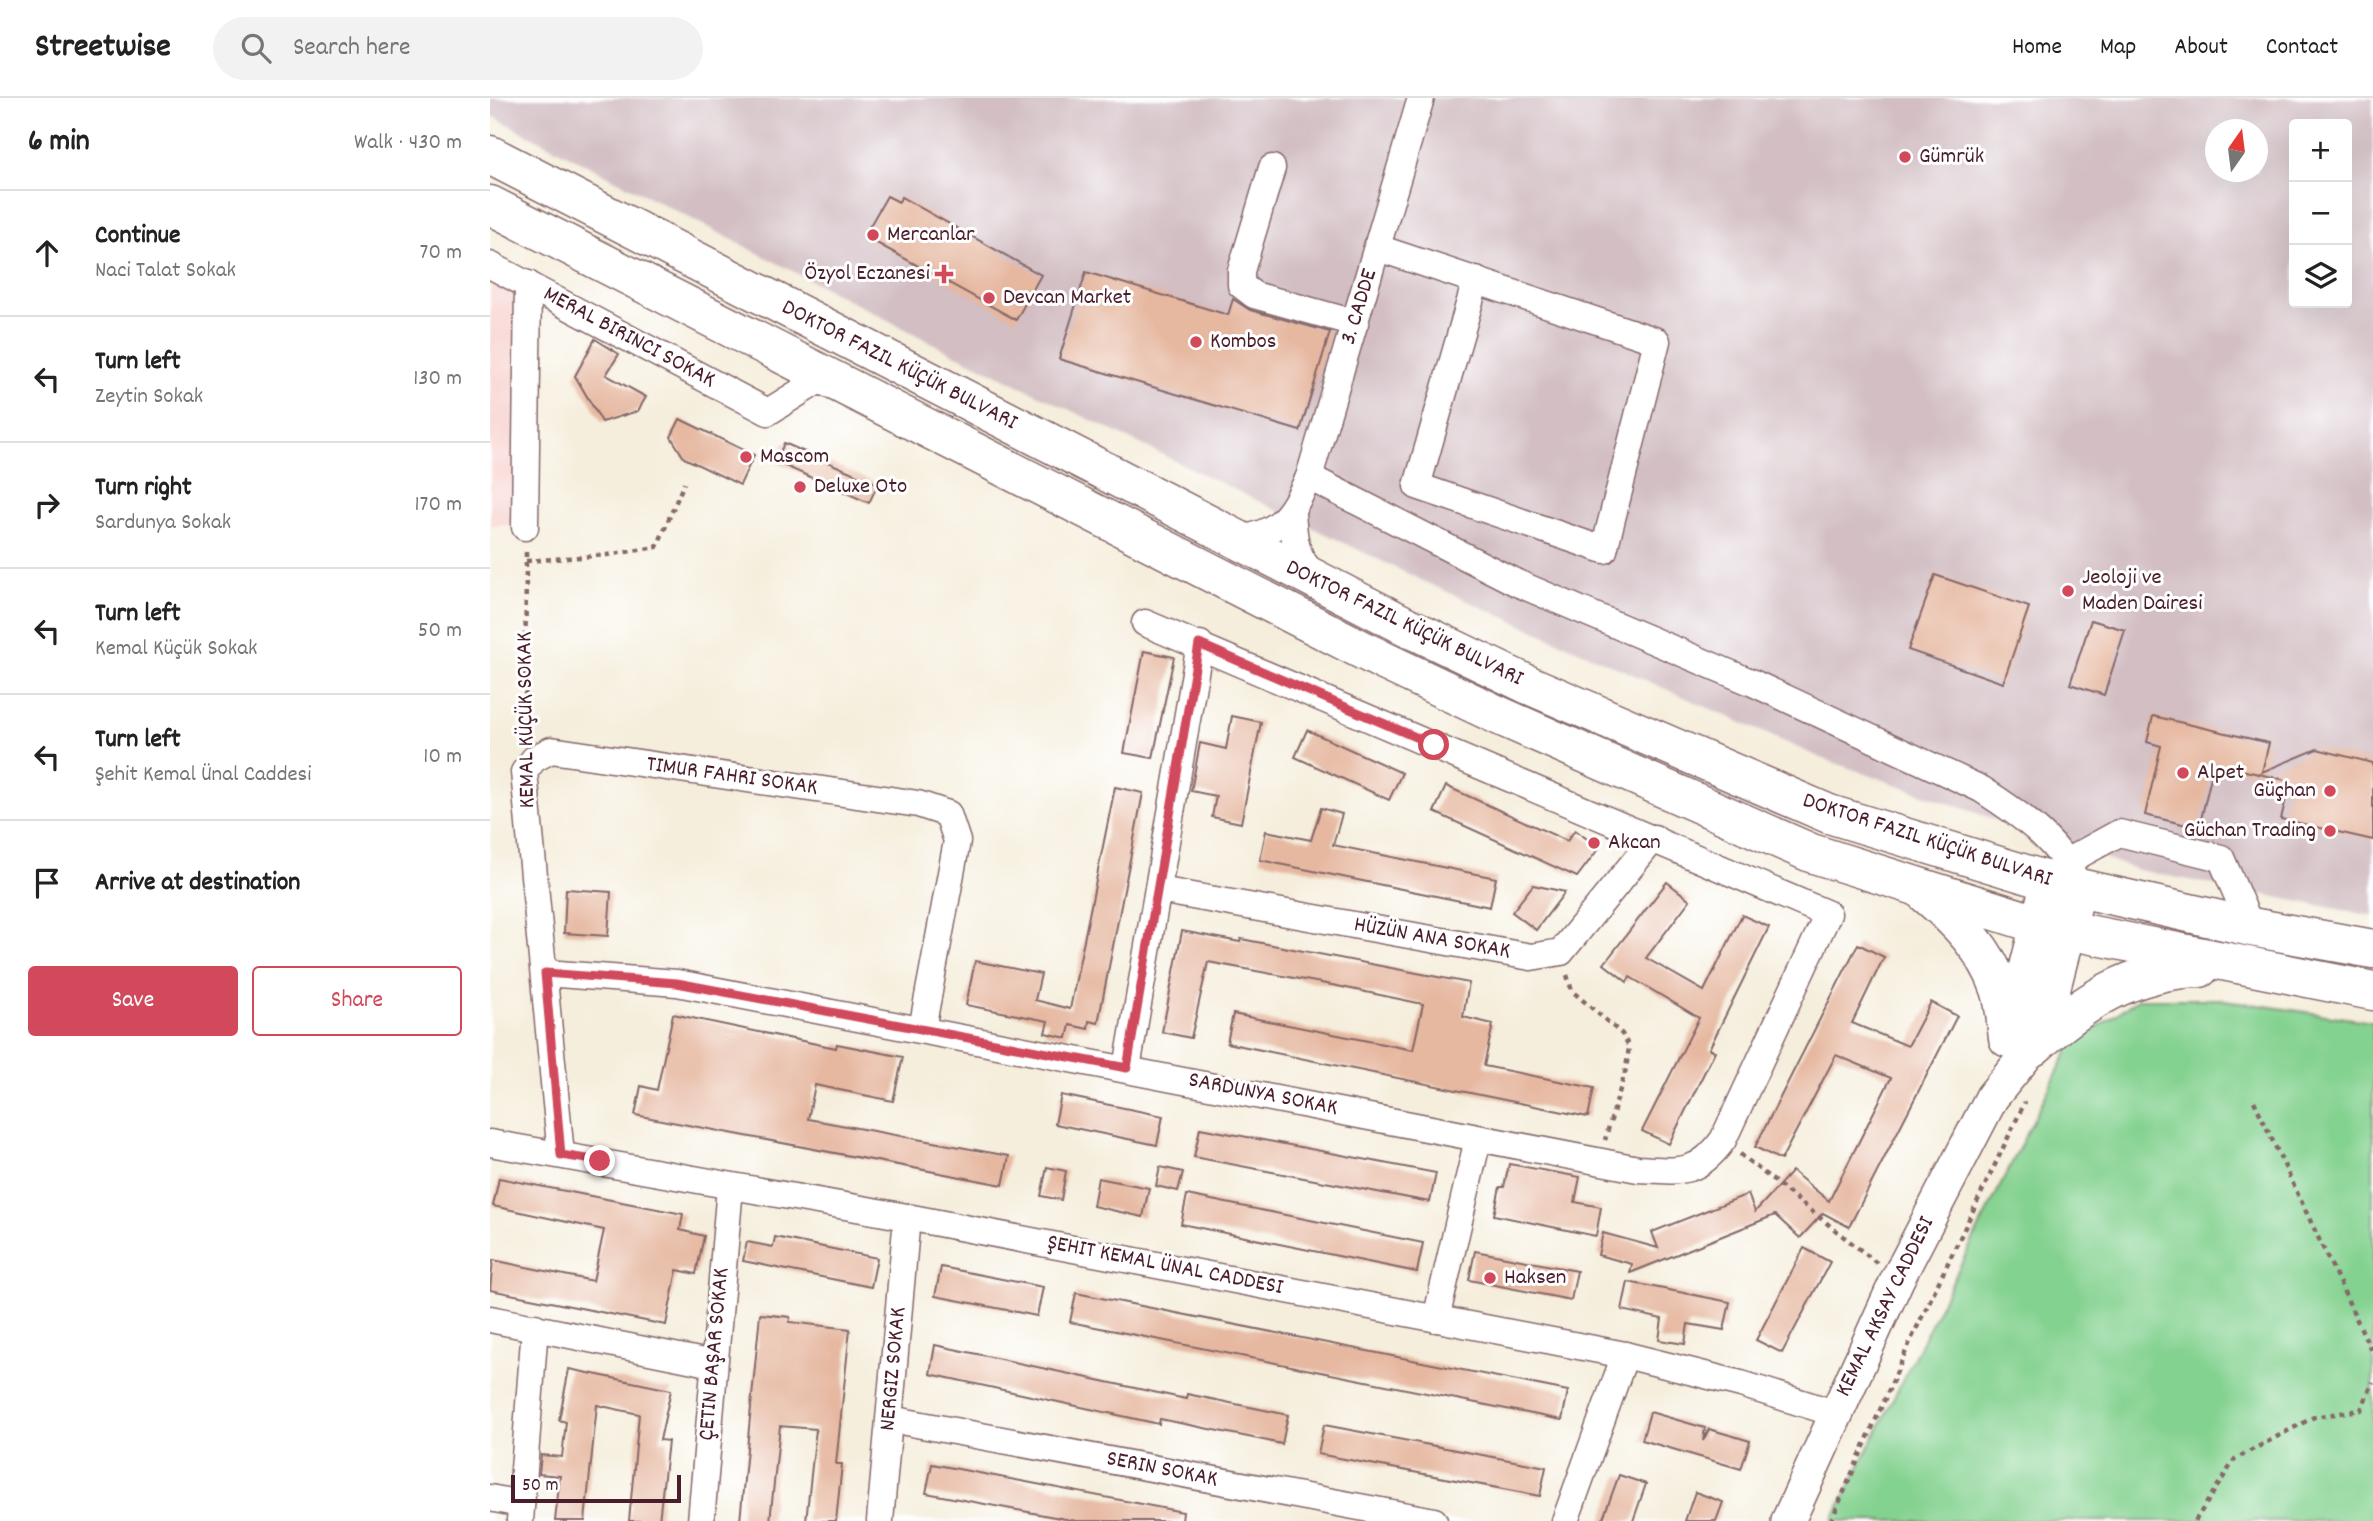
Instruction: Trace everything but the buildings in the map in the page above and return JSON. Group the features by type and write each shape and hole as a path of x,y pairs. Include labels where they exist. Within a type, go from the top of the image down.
{"highway":[{"path":"490,155 1233,540 1529,685 1829,814 2251,927 2373,949"},
{"path":"490,205 1203,571 1500,716 1811,853 2053,927 2373,991"},
{"path":"1920,888 1954,918 1983,955 2021,1042 2062,1021 2131,979 2177,969 2244,967"}],"main road":[{"name":"KEMAL AKSAY CADDESI","path":"1788,1521 1834,1413 1896,1280 2021,1042 2065,877"}],"street":[{"name":"3. CADDE","path":"1292,513 1309,477 1421,98"},
{"path":"1272,168 1241,271 1241,285 1254,295 1355,323"},
{"path":"1378,248 1476,280 1657,341 1604,550 1417,486 1476,280"},
{"name":"MERAL BIRINCI SOKAK","path":"490,265 768,412 824,377"},
{"path":"525,527 528,284"},
{"path":"1309,477 1517,583 1753,683 1981,789 2012,809 2065,877 2119,833 2221,859 2251,927"},
{"path":"1233,540 1267,532 1292,513"},
{"path":"1292,513 1296,549 1304,566 1331,588"},
{"path":"1145,623 1654,838 1561,952"},
{"path":"1127,1068 1199,644"},
{"name":"TIMUR FAHRI SOKAK","path":"524,772 534,759 551,750 918,804 948,814 957,841 922,1029"},
{"name":"KEMAL KÜÇÜK SOKAK","path":"524,772 561,1155"},
{"name":"SARDUNYA SOKAK","path":"545,973 677,983 1127,1068 1478,1139 1638,1168 1684,1172 1709,1159 1723,1140 1828,914 1654,838"},
{"name":"HÜZÜN ANA SOKAK","path":"1159,890 1531,957 1561,952"},
{"path":"1436,1320 1478,1139"},
{"name":"ŞEHIT KEMAL ÜNAL CADDESI","path":"490,1143 906,1217 1625,1355 1741,1384 1834,1413"},
{"name":"ÇETIN BAŞAR SOKAK","path":"701,1521 730,1186"},
{"name":"NERGIZ SOKAK","path":"880,1521 906,1217"},
{"path":"490,1319 714,1364"},
{"path":"490,1498 520,1513 535,1327"},
{"path":"1564,1521 1625,1355"},
{"name":"SERIN SOKAK","path":"890,1419 1434,1521"}],"path":[{"path":"526,561 607,555 657,547 684,483"},
{"name":"KEMAL KÜÇÜK SOKAK","path":"524,772 525,527"},
{"path":"1561,952 1572,991 1622,1034 1629,1047 1626,1069 1600,1161"},
{"path":"1831,1521 1910,1342 2028,1096"},
{"path":"2254,1101 2373,1354"},
{"path":"1723,1140 1896,1280"},
{"path":"2195,1521 2235,1458 2314,1417 2361,1410 2373,1382"}],"shaded area":[{"path":"490,98 2373,98 2373,916 2138,870 1821,758 1425,582 940,347 490,115"},
{"path":"490,280 517,293 517,525 490,526"}],"green space":[{"path":"2138,999 2218,999 2373,1022 2373,1521 1832,1521 2070,1047"}],"place":[{"name":"Gümrük","path":"1905,157"},
{"name":"Mercanlar","path":"873,235"},
{"name":"Özyol Eczanesi","path":"944,274"},
{"name":"Devcan Market","path":"989,298"},
{"name":"Kombos","path":"1196,342"},
{"name":"Mascom","path":"746,457"},
{"name":"Deluxe Oto","path":"800,487"},
{"name":"Jeoloji ve Maden Dairesi","path":"2068,591"},
{"name":"Alpet","path":"2183,773"},
{"name":"Güçhan","path":"2330,791"},
{"name":"Güchan Trading","path":"2330,831"},
{"name":"Akcan","path":"1594,843"},
{"name":"Haksen","path":"1490,1278"}],"route":[{"path":"600,1161 561,1155 545,973 677,983 1127,1068 1199,644 1434,745"}]}
